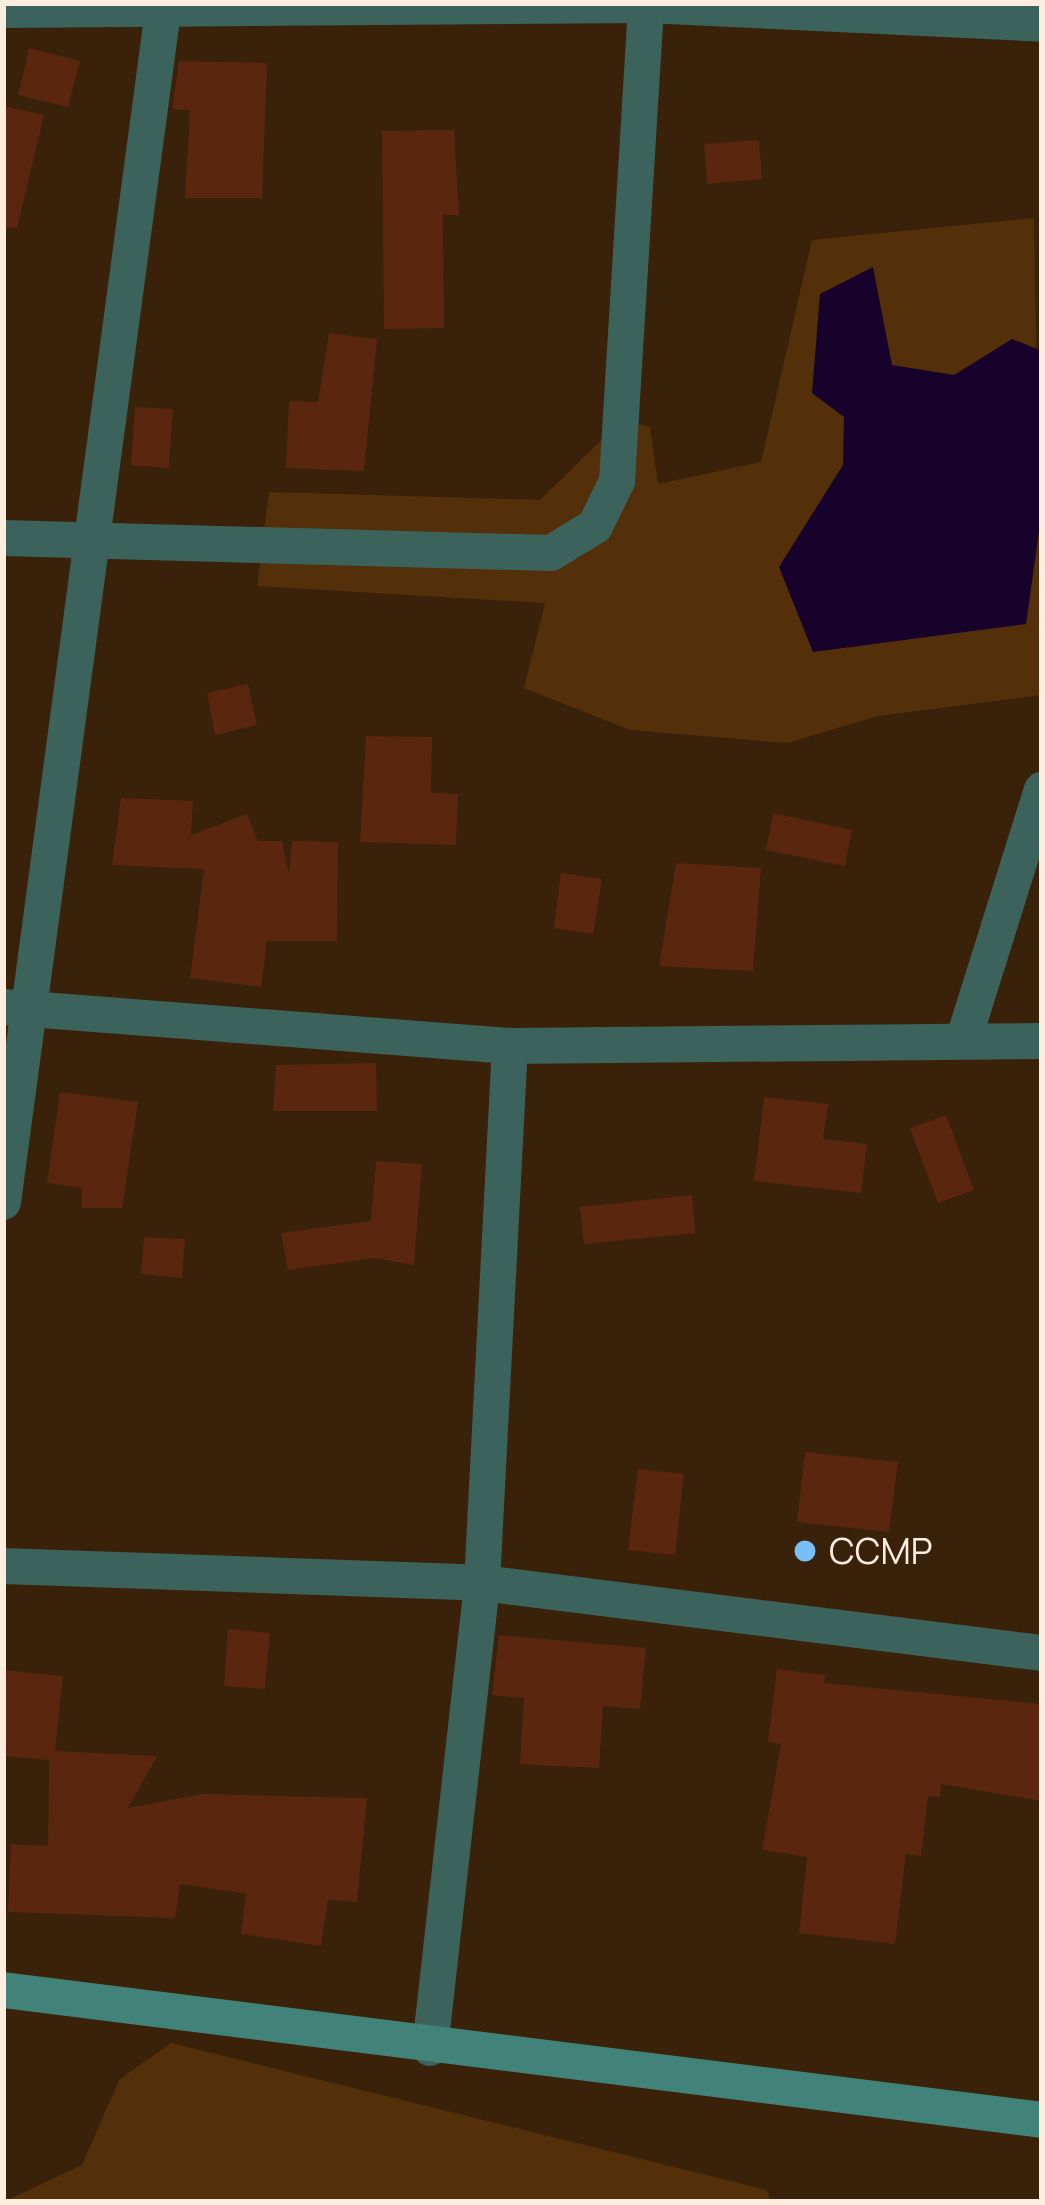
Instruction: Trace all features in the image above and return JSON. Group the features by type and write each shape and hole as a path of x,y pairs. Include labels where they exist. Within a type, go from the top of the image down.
{"street":[{"path":"3,538 551,553 595,526 616,481 646,4"},
{"path":"3,10 646,4 1042,24"},
{"path":"3,1202 18,1006 164,8"},
{"path":"964,1035 1042,790"},
{"path":"18,1006 510,1046 964,1035 1042,1041"},
{"path":"430,2048 482,1583 510,1046"},
{"path":"3,1566 482,1583 1042,1653"},
{"path":"3,1990 430,2048 1042,2120"}],"shaded area":[{"path":"1034,218 1042,695 878,716 787,743 630,730 524,688 545,603 257,586 269,492 540,500 622,420 650,427 658,484 761,462 812,240"},
{"path":"873,267 892,365 954,375 1012,339 1042,351 1042,510 1026,624 813,652 779,567 843,465 844,417 812,393 820,294"},
{"path":"171,2043 767,2190 771,2202 3,2202 82,2165 119,2080"}],"building":[{"path":"29,48 80,61 68,107 18,95"},
{"path":"179,61 267,63 262,198 185,198 190,110 172,109"},
{"path":"3,106 44,115 17,228 3,227"},
{"path":"454,130 459,215 443,215 444,328 384,329 382,131"},
{"path":"759,140 762,179 707,184 704,144"},
{"path":"329,333 377,339 364,471 286,468 289,401 318,402"},
{"path":"135,407 173,409 169,468 131,465"},
{"path":"248,684 257,725 215,735 207,693"},
{"path":"366,736 432,737 431,793 458,794 456,845 360,842"},
{"path":"121,798 193,801 191,835 247,814 258,841 282,841 289,874 292,841 338,842 337,941 267,941 261,987 190,978 204,869 112,865"},
{"path":"773,813 852,830 845,866 766,850"},
{"path":"676,863 761,868 753,971 659,966"},
{"path":"561,873 602,879 593,934 554,928"},
{"path":"376,1063 377,1111 273,1111 276,1065"},
{"path":"60,1092 138,1102 122,1208 82,1208 82,1188 47,1183"},
{"path":"764,1097 828,1104 823,1139 867,1144 861,1193 754,1181"},
{"path":"946,1115 974,1190 938,1203 910,1128"},
{"path":"376,1161 422,1164 414,1265 375,1258 288,1270 281,1233 371,1221"},
{"path":"692,1195 695,1233 584,1244 580,1207"},
{"path":"144,1237 185,1239 182,1278 141,1274"},
{"path":"805,1452 898,1462 889,1532 797,1522"},
{"path":"638,1469 684,1474 675,1555 628,1550"},
{"path":"228,1629 270,1633 265,1689 224,1686"},
{"path":"499,1635 646,1648 640,1709 603,1706 599,1768 520,1764 524,1698 492,1695"},
{"path":"777,1669 825,1675 824,1683 1042,1704 1042,1801 941,1784 940,1797 928,1796 921,1856 906,1854 895,1944 799,1933 807,1857 762,1850 781,1744 768,1742"},
{"path":"3,1670 63,1676 55,1751 157,1756 128,1808 203,1794 367,1798 357,1902 328,1900 321,1946 241,1934 246,1894 180,1884 175,1918 8,1912 11,1844 48,1846 49,1760 3,1756"}],"place":[{"name":"CCMP","path":"805,1551"}]}
